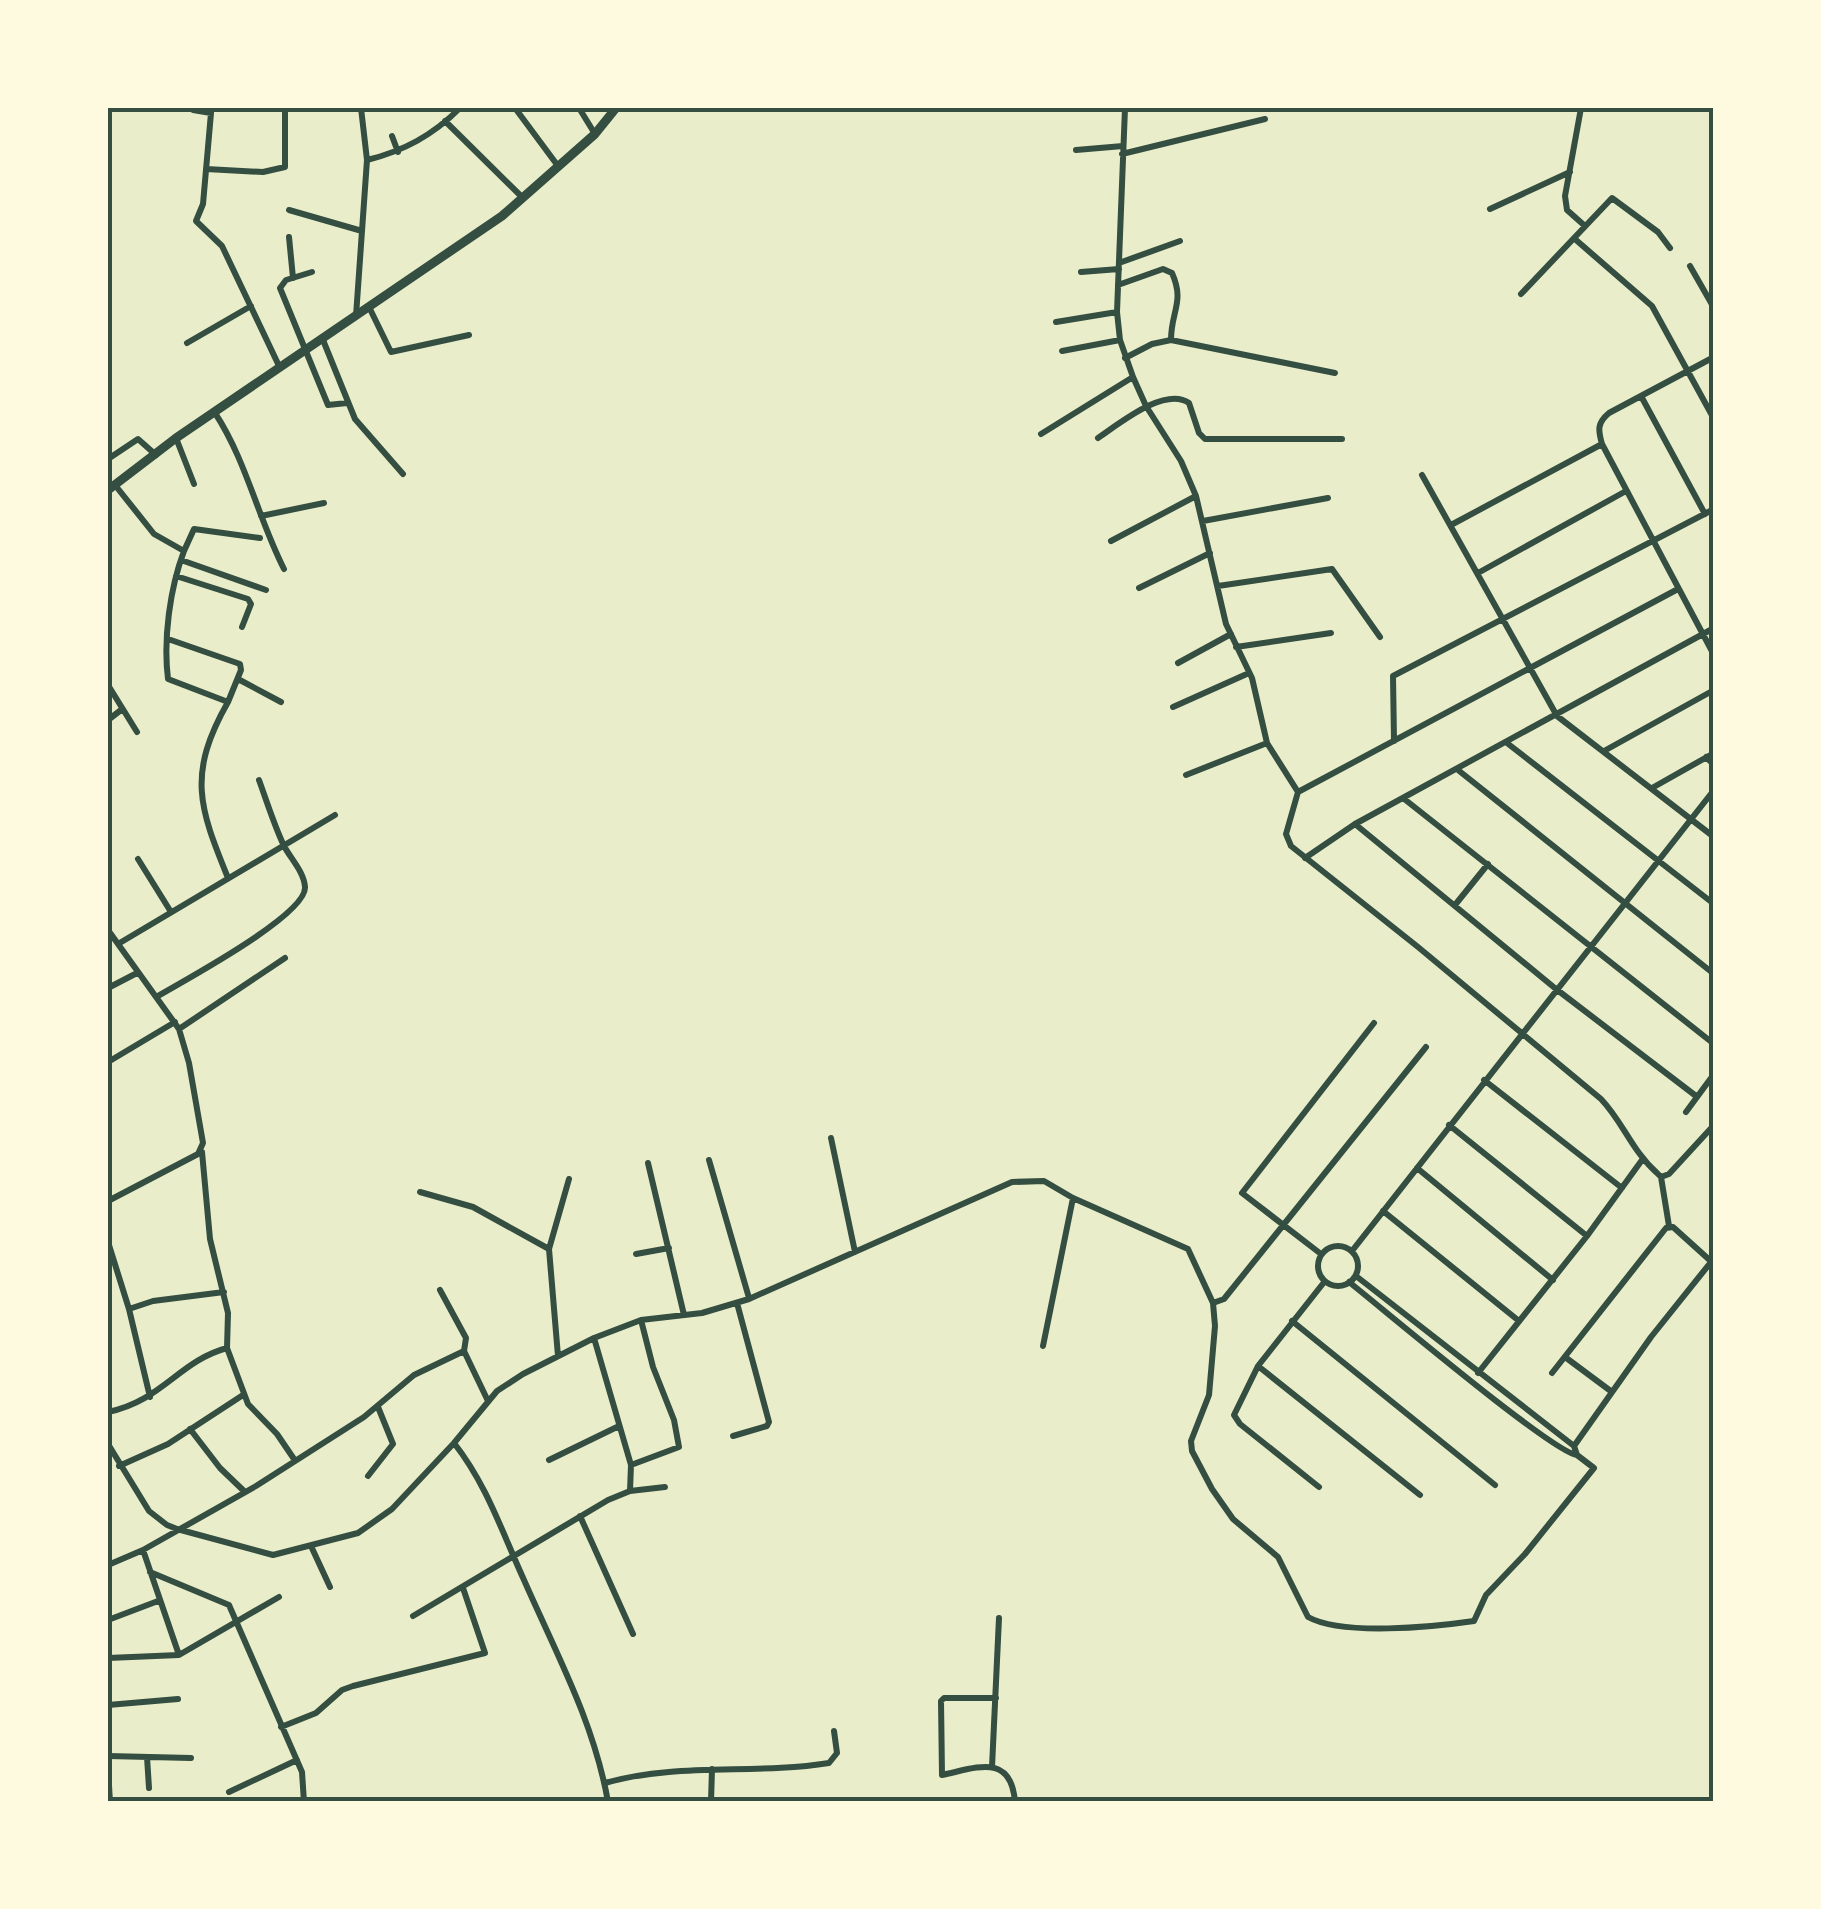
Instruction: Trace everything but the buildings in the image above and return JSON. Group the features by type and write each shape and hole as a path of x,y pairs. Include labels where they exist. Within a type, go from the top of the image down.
{"main road":[{"path":"111,487 523,198 595,134 616,108"}],"street":[{"path":"206,169 263,172 285,166 285,108"},
{"path":"356,317 366,160 361,108"},
{"path":"366,160 398,152 460,108"},
{"path":"515,108 558,166"},
{"path":"578,108 595,134"},
{"path":"1125,108 1117,312 1120,340 1146,406 1180,461 1196,496 1230,634 1249,673 1267,743 1298,792"},
{"path":"1581,108 1565,204 1586,226"},
{"path":"192,110 211,110 197,224 222,246 281,370"},
{"path":"1076,150 1122,150 1265,119"},
{"path":"445,122 523,198"},
{"path":"392,136 398,152"},
{"path":"1490,208 1570,172"},
{"path":"1521,294 1576,240 1608,200 1616,198 1658,232 1670,248"},
{"path":"289,210 362,231"},
{"path":"289,237 293,278"},
{"path":"1081,272 1119,266 1180,240"},
{"path":"1576,240 1650,305 1714,419"},
{"path":"1690,266 1714,308"},
{"path":"1118,285 1163,270 1172,273 1180,302 1171,322 1170,340"},
{"path":"312,272 293,278 280,288 328,405 347,403"},
{"path":"188,343 250,306"},
{"path":"370,308 389,351 469,336"},
{"path":"1056,322 1117,312"},
{"path":"323,340 355,420 403,474"},
{"path":"1062,351 1120,340"},
{"path":"1125,358 1170,340 1335,373"},
{"path":"1714,357 1601,420 1598,429 1626,491 1714,655"},
{"path":"1041,434 1133,377"},
{"path":"1641,396 1704,514"},
{"path":"1098,438 1146,406 1183,398 1189,403 1198,433 1211,440 1342,438"},
{"path":"215,413 230,438 262,516 262,537 284,569"},
{"path":"176,438 194,484"},
{"path":"108,459 138,439 156,456"},
{"path":"1451,526 1602,444"},
{"path":"1422,474 1557,716 1714,837"},
{"path":"111,487 154,534 184,550"},
{"path":"1478,573 1626,491"},
{"path":"1112,540 1196,496"},
{"path":"1203,521 1328,498"},
{"path":"262,516 324,504"},
{"path":"1394,741 1393,676 1714,509"},
{"path":"228,702 170,681 167,674 176,576 194,528 262,537"},
{"path":"1140,588 1210,553"},
{"path":"181,560 266,590"},
{"path":"1218,586 1332,569 1380,637"},
{"path":"176,576 248,599 251,604 242,627"},
{"path":"1552,1372 1666,1229 1661,1177 1642,1160 1608,1106 1418,946 1290,846 1286,837 1298,792 1678,589"},
{"path":"1305,858 1355,824 1714,628"},
{"path":"1236,646 1331,633"},
{"path":"1178,663 1230,634"},
{"path":"168,639 240,664 238,678 202,765 202,800 228,878"},
{"path":"1173,708 1249,673"},
{"path":"238,678 281,702"},
{"path":"108,685 137,732"},
{"path":"1604,750 1714,690"},
{"path":"108,720 121,710"},
{"path":"1186,775 1267,743"},
{"path":"1507,743 1714,904"},
{"path":"1652,788 1710,755 1714,765"},
{"path":"1458,770 1714,974"},
{"path":"158,996 245,944 305,894 305,883 284,844 259,780"},
{"path":"1352,1251 1714,790"},
{"path":"1403,798 1714,1044"},
{"path":"118,944 335,815"},
{"path":"1355,824 1556,989 1696,1096"},
{"path":"138,858 172,912"},
{"path":"1454,905 1488,864"},
{"path":"108,931 177,1026 188,1063 202,1147 210,1239 228,1313 227,1348 243,1395 294,1459"},
{"path":"108,1062 222,1000 285,958"},
{"path":"108,988 137,973"},
{"path":"1321,1254 1242,1193 1374,1023"},
{"path":"1213,1303 1224,1299 1426,1048"},
{"path":"1686,1112 1714,1074"},
{"path":"1484,1080 1622,1188"},
{"path":"1449,1125 1587,1236"},
{"path":"1661,1177 1669,1174 1714,1126"},
{"path":"831,1138 855,1252"},
{"path":"108,1201 202,1147"},
{"path":"709,1160 749,1299"},
{"path":"1476,1376 1642,1160"},
{"path":"648,1163 684,1314"},
{"path":"1417,1168 1553,1280"},
{"path":"558,1356 550,1250 569,1179"},
{"path":"108,1444 149,1511 177,1529 273,1555 358,1533 382,1519 454,1444 488,1401 510,1382 558,1356 641,1320 749,1299 1012,1182 1044,1181 1073,1198 1185,1246 1213,1303 1215,1326 1209,1394 1191,1441 1192,1450 1212,1489 1233,1518 1278,1558 1302,1611 1316,1621 1350,1628 1474,1622 1486,1595 1525,1554 1594,1468 1577,1454 1574,1446 1352,1279"},
{"path":"420,1192 472,1207 550,1250"},
{"path":"1043,1346 1073,1198"},
{"path":"1383,1211 1519,1321"},
{"path":"1574,1446 1712,1263 1666,1229"},
{"path":"108,1242 130,1309 150,1396"},
{"path":"1321,1254 1338,1246 1352,1251 1357,1258 1352,1279"},
{"path":"636,1254 669,1248"},
{"path":"1321,1254 1318,1267 1325,1281 1336,1286 1352,1279"},
{"path":"1319,1487 1240,1424 1234,1409 1258,1366 1325,1281"},
{"path":"440,1290 466,1338 464,1351 488,1401"},
{"path":"130,1309 168,1298 224,1292"},
{"path":"733,1436 767,1426 769,1422 737,1303"},
{"path":"630,1465 679,1447 641,1320"},
{"path":"1292,1322 1495,1485"},
{"path":"594,1338 630,1465 630,1491"},
{"path":"108,1412 150,1396 196,1361 227,1348"},
{"path":"108,1565 143,1550 244,1492 378,1407 414,1375 464,1351"},
{"path":"1566,1357 1612,1392"},
{"path":"1258,1366 1420,1495"},
{"path":"1476,1376 1556,1445 1568,1454 1577,1454"},
{"path":"119,1466 168,1444 243,1395"},
{"path":"368,1476 393,1444 378,1407"},
{"path":"549,1460 617,1427"},
{"path":"190,1429 244,1492"},
{"path":"454,1444 485,1487 584,1710 608,1802"},
{"path":"413,1616 580,1516 630,1491 665,1487"},
{"path":"580,1516 633,1634"},
{"path":"311,1546 330,1586"},
{"path":"143,1550 179,1655"},
{"path":"150,1572 224,1600 236,1619 304,1778 304,1802"},
{"path":"281,1727 316,1714 342,1690 484,1653 463,1588"},
{"path":"108,1658 179,1655 279,1597"},
{"path":"108,1620 158,1602"},
{"path":"992,1766 999,1618"},
{"path":"996,1698 941,1701 942,1776 998,1768 1012,1781 1015,1802"},
{"path":"108,1706 178,1699"},
{"path":"604,1783 635,1774 750,1772 830,1763 837,1753 834,1731"},
{"path":"108,1756 191,1758"},
{"path":"147,1757 149,1788"},
{"path":"229,1792 296,1760"},
{"path":"108,1769 110,1802"},
{"path":"711,1802 712,1770"}]}
